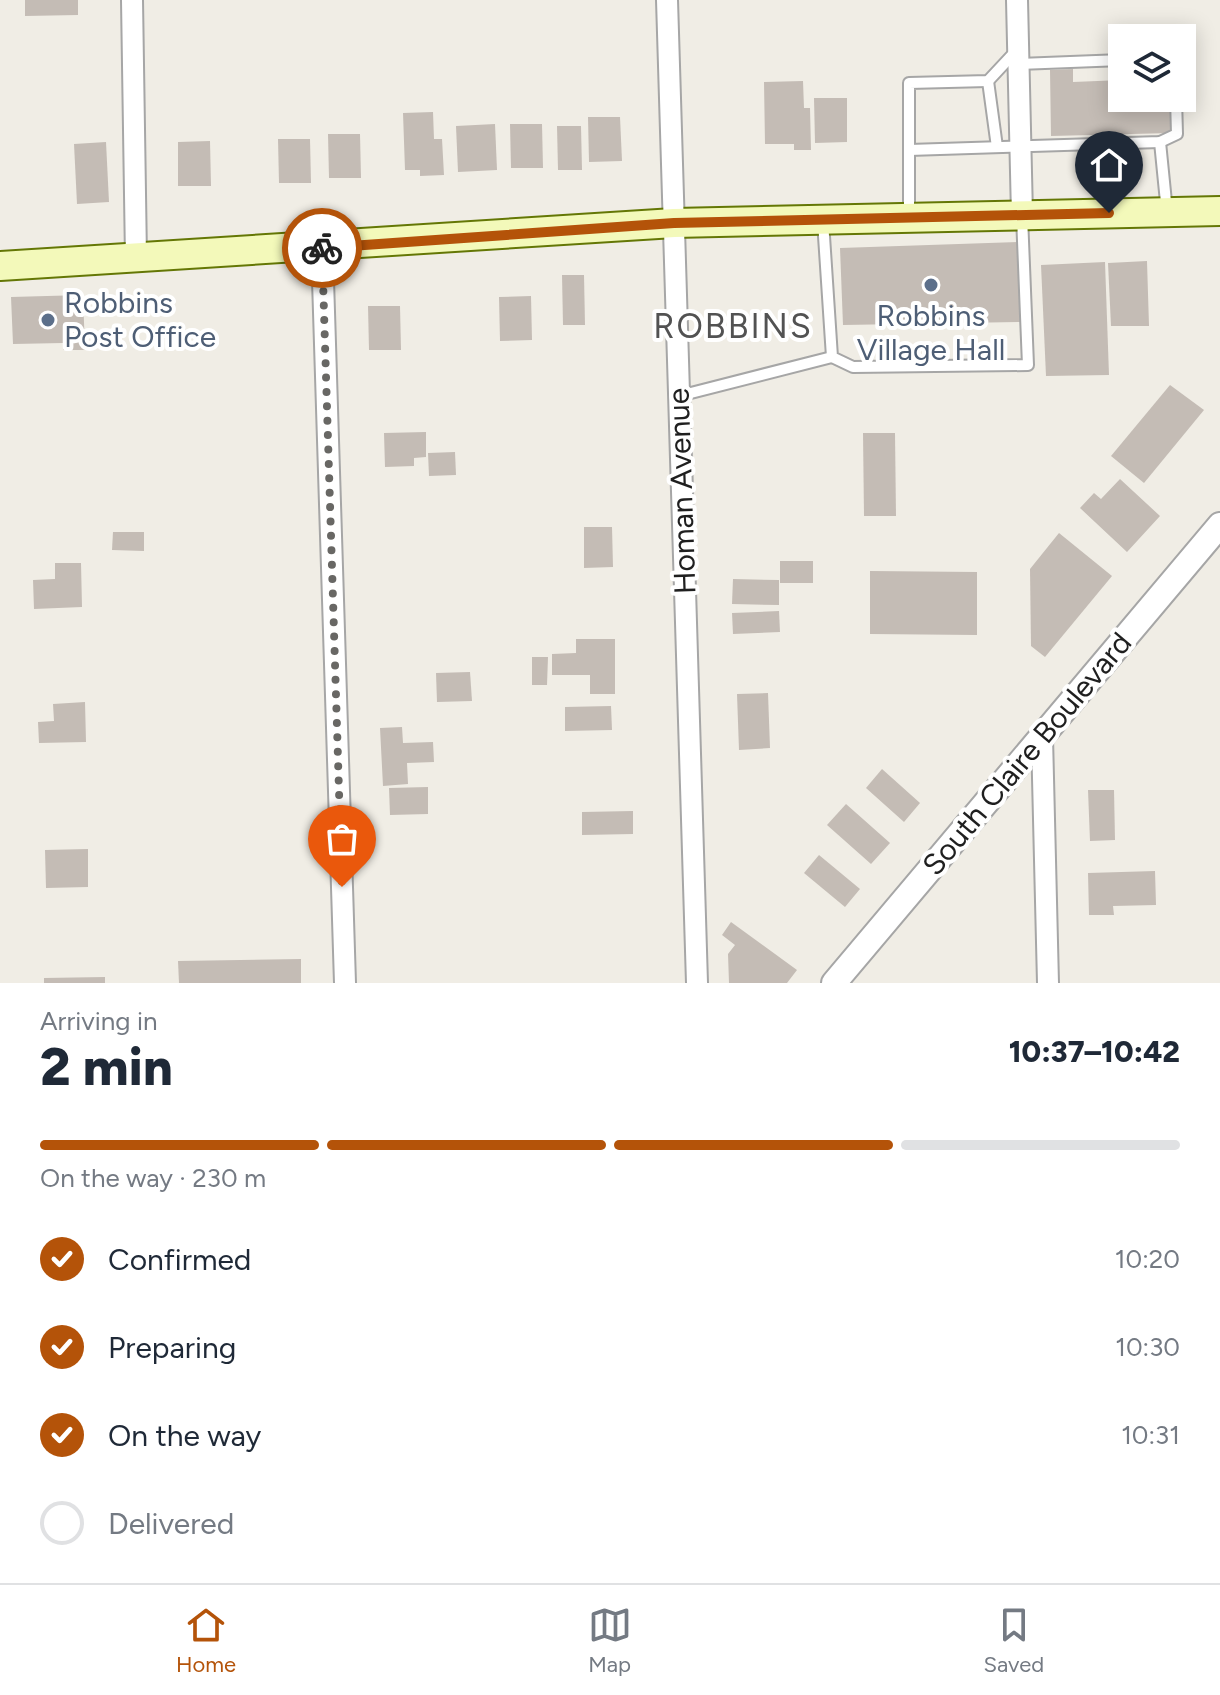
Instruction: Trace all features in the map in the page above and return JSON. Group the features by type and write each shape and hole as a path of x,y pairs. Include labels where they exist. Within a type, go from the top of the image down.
{"main road":[{"path":"0,266 322,248 674,223 1220,211"}],"street":[{"path":"132,0 136,258"},
{"name":"Homan Avenue","path":"667,0 697,983"},
{"path":"1017,0 1022,215"},
{"path":"322,248 345,983"},
{"name":"South Claire Boulevard","path":"834,983 1220,525"},
{"path":"1042,737 1048,983"}],"lane":[{"path":"909,217 909,83 988,81 1018,56 1108,59"},
{"path":"988,81 997,147"},
{"path":"909,150 1160,142 1177,134 1176,112"},
{"path":"1160,142 1167,212"},
{"path":"679,396 832,357 853,367 1028,365 1022,215"},
{"path":"823,219 832,357"}],"building":[{"path":"25,0 78,0 78,15 25,16"},
{"path":"1073,69 1073,82 1108,81 1108,112 1171,112 1171,133 1051,136 1050,70"},
{"path":"803,81 804,108 810,108 811,150 794,150 794,144 765,144 764,82"},
{"path":"814,98 847,98 847,142 815,143"},
{"path":"433,112 434,139 442,139 444,175 420,176 420,170 405,170 403,113"},
{"path":"588,117 620,117 622,161 589,162"},
{"path":"495,124 497,170 458,172 456,126"},
{"path":"510,124 542,124 543,168 511,168"},
{"path":"557,126 581,126 582,170 558,170"},
{"path":"328,134 360,134 361,178 329,178"},
{"path":"278,139 310,139 311,183 279,183"},
{"path":"210,141 211,186 178,186 178,142"},
{"path":"106,142 109,202 77,204 74,144"},
{"name":"Robbins Village Hall","path":"1018,242 1022,322 843,325 840,248"},
{"path":"1147,261 1149,326 1111,326 1108,263"},
{"path":"1105,262 1109,375 1046,376 1041,265"},
{"path":"562,275 584,275 585,325 563,325"},
{"name":"Robbins Post Office","path":"83,295 85,350 63,350 63,343 13,344 11,297"},
{"path":"531,296 532,340 500,341 499,297"},
{"path":"368,306 400,306 401,350 369,350"},
{"path":"1170,385 1204,410 1144,483 1111,456"},
{"path":"426,432 426,457 414,458 414,466 385,467 384,433"},
{"path":"863,433 895,433 896,516 864,516"},
{"path":"455,452 456,475 429,476 428,453"},
{"path":"1120,479 1160,516 1127,552 1080,508 1094,493 1101,499"},
{"path":"584,527 612,527 613,567 584,568"},
{"path":"113,532 144,532 144,551 112,550"},
{"path":"1059,533 1112,576 1045,657 1031,646 1030,569"},
{"path":"780,561 813,561 813,583 780,583"},
{"path":"55,563 81,563 82,607 34,609 33,580 55,579"},
{"path":"870,571 977,572 977,635 870,634"},
{"path":"733,579 779,580 779,605 732,604"},
{"path":"779,611 780,632 733,634 732,613"},
{"path":"576,639 615,639 615,694 590,694 590,675 552,675 552,654 576,653"},
{"path":"532,657 548,657 547,685 532,685"},
{"path":"470,672 472,701 437,702 436,673"},
{"path":"768,693 770,748 739,750 737,694"},
{"path":"85,702 86,742 39,743 38,722 54,721 53,704"},
{"path":"611,706 612,730 565,731 565,707"},
{"path":"402,727 403,743 433,742 434,762 407,763 408,784 383,786 380,728"},
{"path":"882,769 920,803 904,822 866,788"},
{"path":"428,787 428,814 390,815 389,788"},
{"path":"1088,790 1114,790 1115,840 1090,841"},
{"path":"846,804 890,843 871,864 827,825"},
{"path":"633,811 633,834 582,835 582,812"},
{"path":"88,849 88,887 46,888 45,850"},
{"path":"819,855 860,889 845,907 804,873"},
{"path":"1155,871 1156,905 1113,906 1114,915 1089,915 1088,873"},
{"path":"731,922 797,970 787,983 729,983 728,954 735,945 722,935"},
{"path":"301,959 301,983 179,983 178,961"},
{"path":"105,977 105,983 44,983 44,978"}],"way so far":[{"path":"322,248 342,887"}],"place":[{"name":"Robbins Village Hall","path":"931,285"},
{"name":"Robbins Post Office","path":"48,320"}],"district":[{"name":"ROBBINS","path":"733,326"}],"route":[{"path":"322,248 674,223 1109,213"}]}
